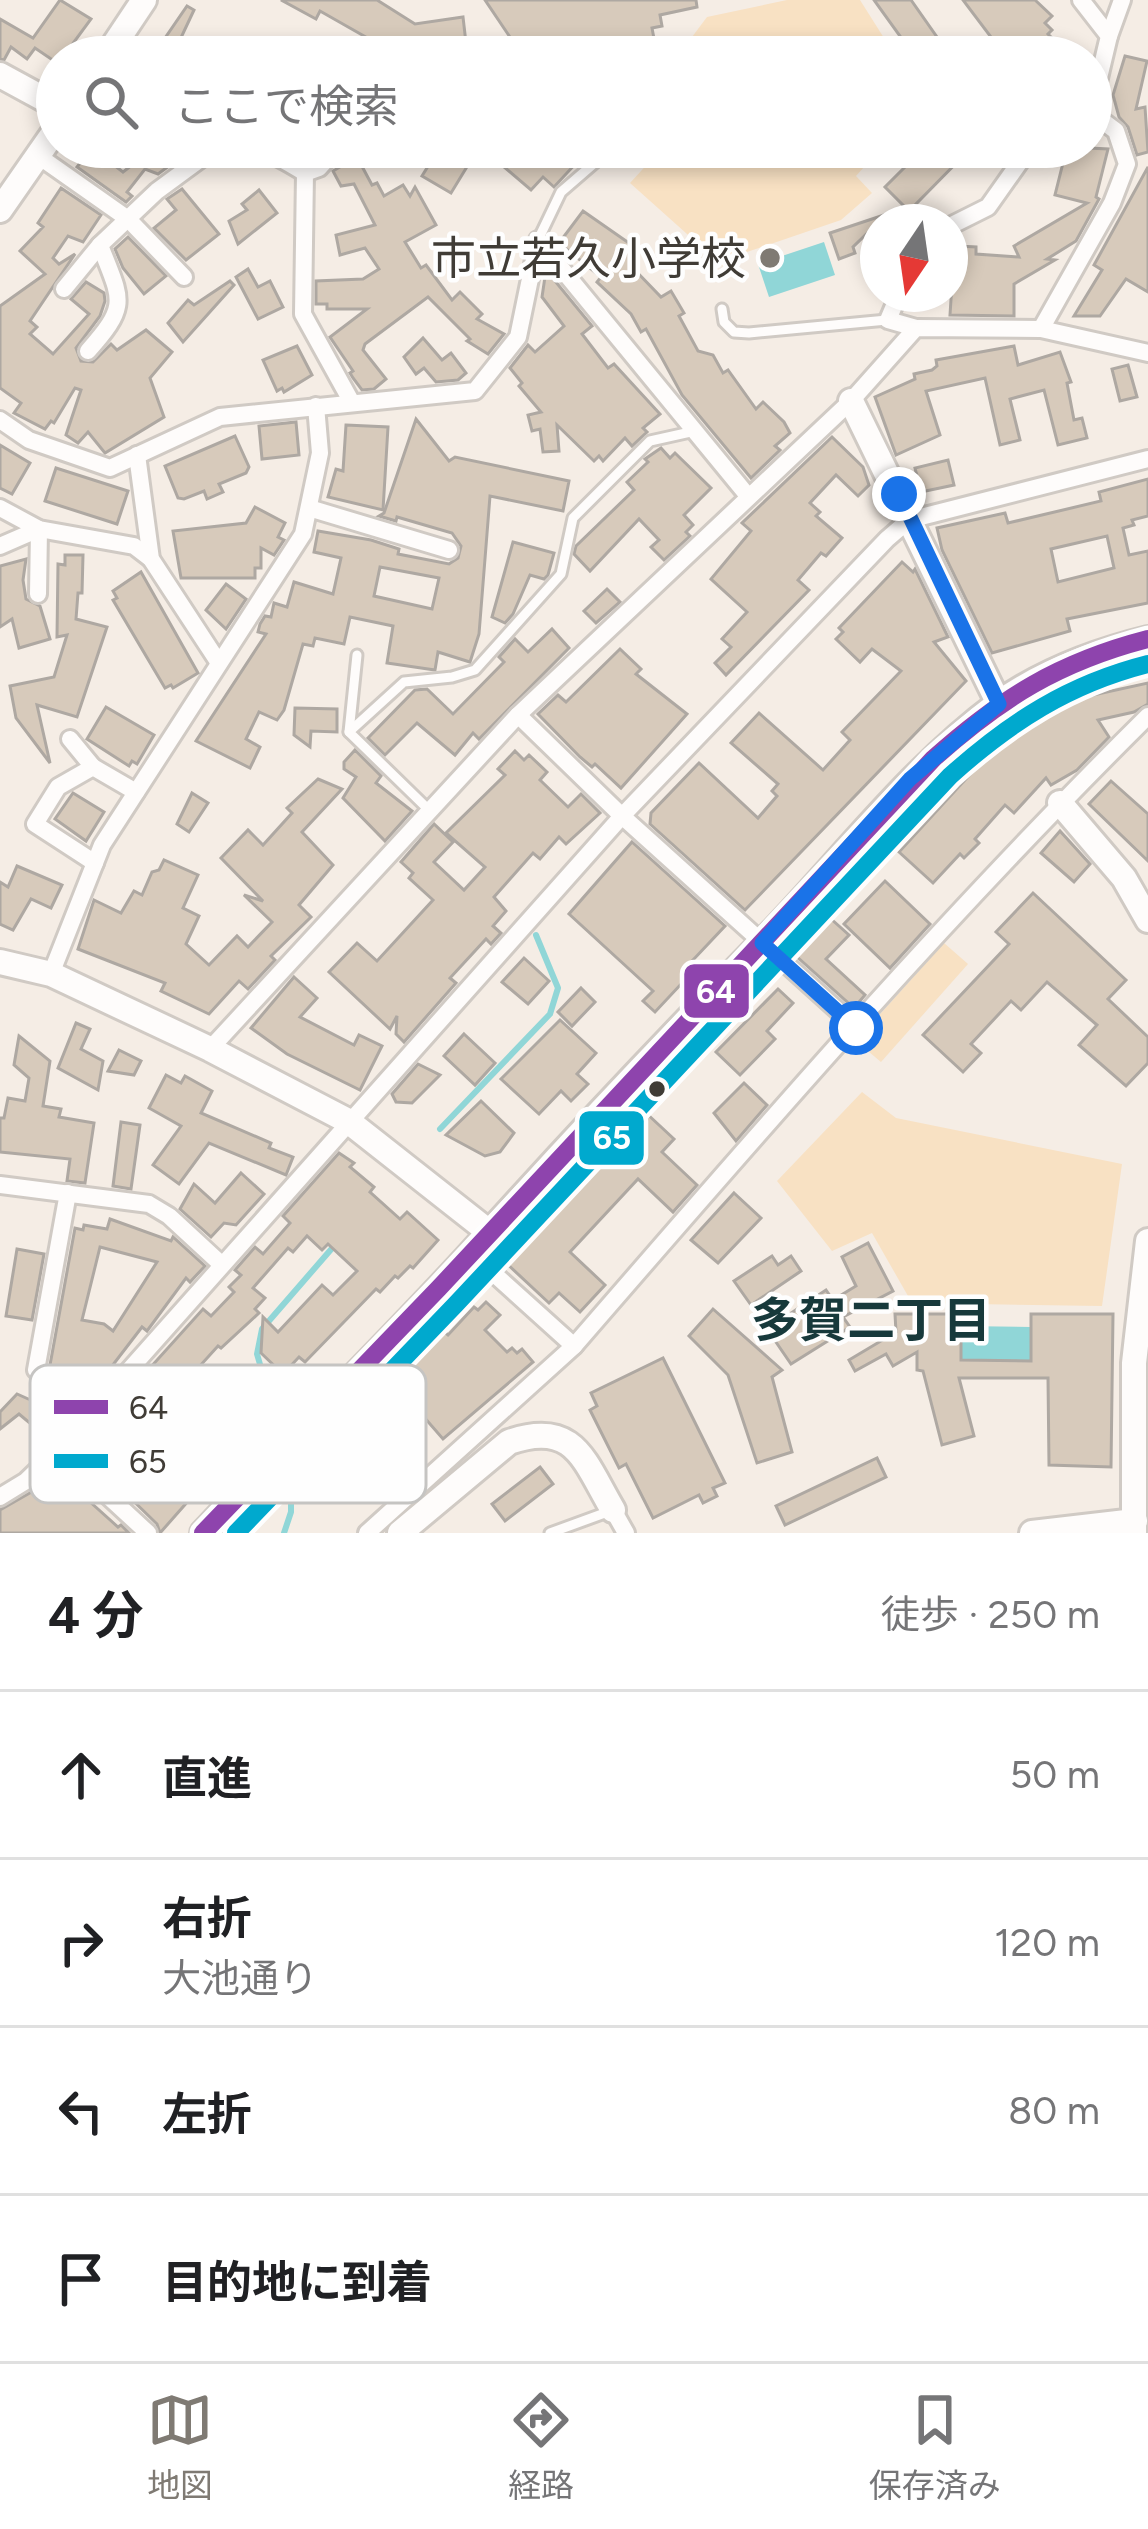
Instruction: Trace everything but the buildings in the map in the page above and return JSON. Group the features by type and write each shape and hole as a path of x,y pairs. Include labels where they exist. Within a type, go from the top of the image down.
{"street":[{"path":"123,36 145,0"},
{"path":"1081,0 1109,35"},
{"path":"1109,35 1122,0"},
{"path":"0,74 36,94"},
{"path":"1042,329 1112,203 1127,164 1112,128"},
{"path":"0,210 36,158"},
{"path":"56,168 128,219 184,277"},
{"path":"64,290 100,245 183,168"},
{"path":"297,168 305,173"},
{"path":"305,173 319,168"},
{"path":"968,217 988,207 1016,168"},
{"path":"305,173 303,314 351,401"},
{"path":"0,420 28,440 110,468 220,417 476,391 518,338 538,240"},
{"path":"538,240 748,496"},
{"path":"88,351 114,322 118,294 100,245"},
{"path":"891,312 888,320 916,328 1042,329 1105,347 1148,353"},
{"path":"210,1049 518,715 851,401 916,328"},
{"path":"851,401 999,704"},
{"path":"51,974 95,863 303,534 320,453 316,406"},
{"path":"136,454 151,559"},
{"path":"132,1365 622,816 909,520 1148,459"},
{"path":"0,508 39,529 134,546 151,559 219,663"},
{"path":"309,508 449,550"},
{"path":"0,546 39,529"},
{"path":"38,594 39,529"},
{"path":"363,1365 762,943 910,779 999,704 1041,677 1148,639"},
{"path":"518,715 856,1028"},
{"path":"426,1480 574,1346 1060,803 1148,716"},
{"path":"70,740 93,767 136,792"},
{"path":"93,767 58,787 34,824 95,863"},
{"path":"1060,803 1124,878 1148,920"},
{"path":"0,962 51,974 348,1121 489,1232"},
{"path":"0,1185 149,1204 221,1264"},
{"path":"37,1365 68,1193"},
{"path":"1032,1533 1135,1527 1148,1241"},
{"path":"471,1253 574,1346"},
{"path":"400,1533 508,1442 530,1435 554,1435 574,1444 620,1521"},
{"path":"0,1497 30,1477"},
{"path":"115,1503 148,1533"},
{"path":"202,1533 231,1503"},
{"path":"367,1533 400,1503"}],"lane":[{"path":"538,240 561,192 589,168"},
{"path":"722,310 724,322 734,332 888,320"},
{"path":"349,732 404,682 475,670 561,574 573,518 650,441 694,430"},
{"path":"349,732 357,655"},
{"path":"349,732 430,811"},
{"path":"550,1533 620,1521"}],"shaded area":[{"path":"787,0 860,0 883,36 693,36 707,17"},
{"path":"644,168 863,168 856,176 872,193 841,220 744,253 725,268 630,183"},
{"path":"944,943 968,964 881,1062 856,1041"},
{"path":"862,1092 896,1118 1122,1164 1102,1306 912,1303 872,1233 832,1251 777,1181"}],"water":[{"path":"824,242 835,275 769,297 758,264"},
{"path":"961,1326 1031,1327 1031,1361 961,1361"}],"waterway":[{"path":"440,1129 550,1014 558,988 536,935"},
{"path":"260,1365 257,1354 262,1329 334,1246"},
{"path":"284,1533 291,1503"}],"transit line":[{"name":"64","path":"365,1365 933,759 1033,685 1086,659 1148,639"},
{"name":"65","path":"397,1365 950,776 1042,707 1092,682 1148,664"},
{"name":"64","path":"203,1533 232,1503"},
{"name":"65","path":"236,1533 265,1503"}],"place":[{"name":"市立若久小学校","path":"770,258"}],"district":[{"name":"多賀二丁目","path":"871,1320"}],"route":[{"path":"856,1028 762,943 910,779 999,704 899,494"}]}
